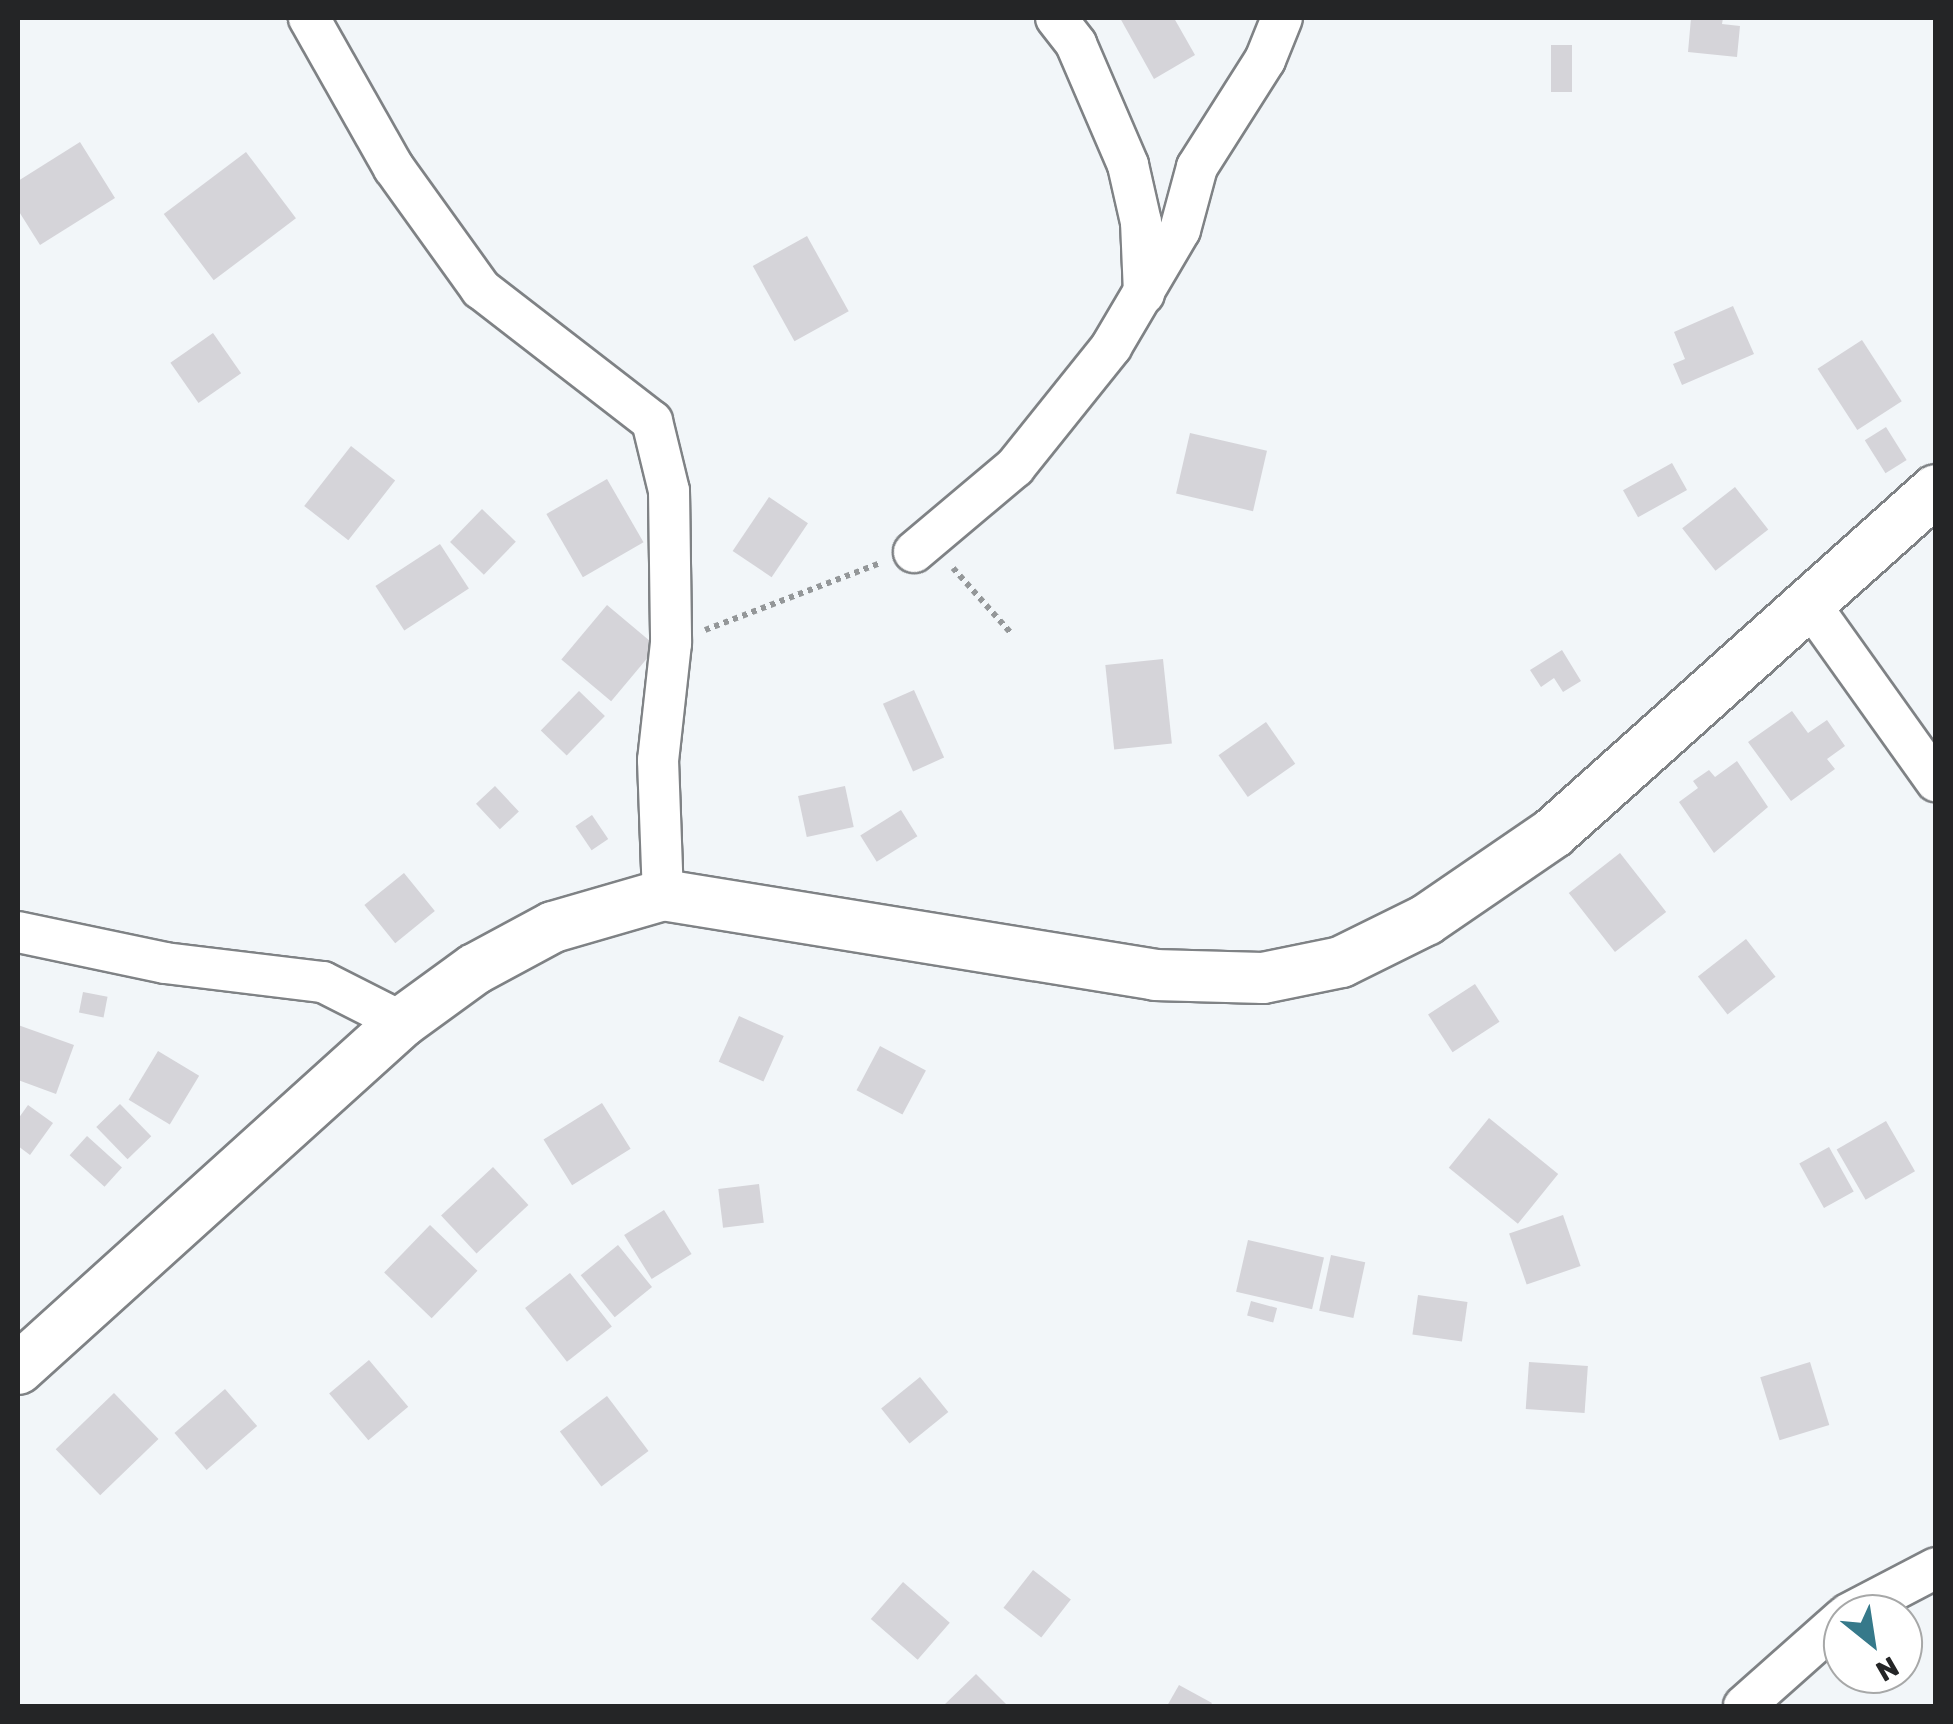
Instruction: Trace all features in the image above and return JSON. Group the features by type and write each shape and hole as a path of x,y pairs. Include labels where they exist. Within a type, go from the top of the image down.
{"main road":[{"path":"18,1369 402,1022 475,970 553,927 663,895 1155,975 1263,978 1340,962 1426,920 1553,833 1936,490"}],"street":[{"path":"309,18 394,168 481,289 652,421 670,491 671,643 658,760 663,895"},
{"path":"1056,18 1076,44 1128,165 1141,222 1144,294"},
{"path":"914,552 1014,467 1112,347 1180,230 1197,168 1265,60 1282,18"},
{"path":"1809,604 1936,781"},
{"path":"18,932 166,963 323,982 402,1022"},
{"path":"1887,1594 1936,1568"},
{"path":"1744,1706 1823,1636"}],"path":[{"path":"671,643 914,552 962,572 1010,632"}],"building":[{"path":"1120,18 1174,18 1195,55 1154,79"},
{"path":"1691,18 1723,18 1722,24 1740,26 1737,57 1688,52"},
{"path":"1551,45 1572,45 1572,92 1551,92"},
{"path":"80,142 115,198 40,245 18,210 18,181"},
{"path":"246,152 296,218 214,280 164,214"},
{"path":"807,236 849,311 794,341 753,266"},
{"path":"1733,306 1754,354 1682,385 1673,364 1685,359 1674,332"},
{"path":"213,333 241,373 199,403 170,363"},
{"path":"1862,340 1902,401 1857,430 1818,369"},
{"path":"1886,427 1907,460 1885,473 1865,440"},
{"path":"1190,433 1267,451 1253,511 1176,493"},
{"path":"351,446 395,480 348,540 304,506"},
{"path":"1672,463 1687,490 1638,517 1623,490"},
{"path":"607,479 644,542 583,577 546,514"},
{"path":"1735,487 1768,530 1715,571 1682,528"},
{"path":"769,497 808,523 772,577 733,551"},
{"path":"482,509 516,542 484,575 450,542"},
{"path":"440,544 469,588 404,630 375,586"},
{"path":"607,605 657,647 611,701 561,659"},
{"path":"1562,650 1581,681 1563,692 1554,678 1541,687 1530,670"},
{"path":"1163,659 1172,744 1114,750 1105,665"},
{"path":"914,690 944,758 913,771 883,704"},
{"path":"579,691 605,716 567,756 541,731"},
{"path":"1792,711 1808,733 1827,720 1845,746 1827,759 1835,769 1791,801 1748,742"},
{"path":"1266,722 1295,764 1248,797 1218,755"},
{"path":"1737,761 1768,807 1714,853 1679,802 1698,788 1693,781 1709,770 1715,777"},
{"path":"495,786 519,812 500,829 476,804"},
{"path":"845,786 854,827 807,837 798,796"},
{"path":"901,810 917,836 877,862 860,835"},
{"path":"592,815 608,839 592,850 575,826"},
{"path":"1620,853 1666,912 1615,952 1569,893"},
{"path":"404,873 435,911 395,943 364,905"},
{"path":"1746,939 1776,977 1727,1014 1698,977"},
{"path":"1475,984 1500,1022 1453,1052 1428,1014"},
{"path":"83,992 108,997 104,1017 79,1013"},
{"path":"739,1016 784,1036 763,1082 719,1062"},
{"path":"18,1025 74,1045 56,1094 18,1080"},
{"path":"880,1046 926,1070 902,1115 857,1090"},
{"path":"158,1051 199,1076 170,1125 129,1100"},
{"path":"602,1103 631,1149 572,1185 543,1140"},
{"path":"120,1104 151,1136 128,1159 96,1127"},
{"path":"28,1105 53,1123 30,1155 18,1146 18,1119"},
{"path":"1489,1118 1558,1174 1518,1224 1449,1168"},
{"path":"1886,1121 1915,1171 1866,1200 1837,1150"},
{"path":"87,1136 122,1167 105,1187 70,1155"},
{"path":"1829,1147 1854,1192 1824,1208 1799,1163"},
{"path":"493,1167 528,1205 477,1253 441,1215"},
{"path":"759,1184 764,1223 723,1228 718,1189"},
{"path":"664,1210 692,1254 652,1279 624,1235"},
{"path":"1563,1215 1581,1266 1527,1285 1509,1234"},
{"path":"430,1225 477,1271 432,1318 384,1272"},
{"path":"1248,1240 1324,1258 1312,1309 1236,1292"},
{"path":"618,1245 652,1287 615,1317 581,1275"},
{"path":"1331,1255 1365,1262 1353,1318 1319,1311"},
{"path":"570,1273 612,1327 567,1362 525,1308"},
{"path":"1418,1295 1468,1302 1462,1342 1412,1335"},
{"path":"1251,1301 1277,1308 1273,1322 1247,1315"},
{"path":"369,1360 408,1407 368,1440 329,1393"},
{"path":"1529,1362 1588,1366 1585,1413 1526,1409"},
{"path":"1810,1362 1829,1425 1780,1440 1760,1377"},
{"path":"920,1377 948,1412 909,1443 881,1408"},
{"path":"225,1389 257,1426 207,1470 174,1433"},
{"path":"114,1393 158,1439 100,1495 56,1449"},
{"path":"607,1396 649,1451 601,1487 560,1432"},
{"path":"1033,1570 1071,1600 1041,1637 1003,1608"},
{"path":"903,1582 950,1623 918,1660 871,1619"},
{"path":"976,1674 1008,1706 943,1706"},
{"path":"1179,1685 1212,1703 1167,1706"}]}
